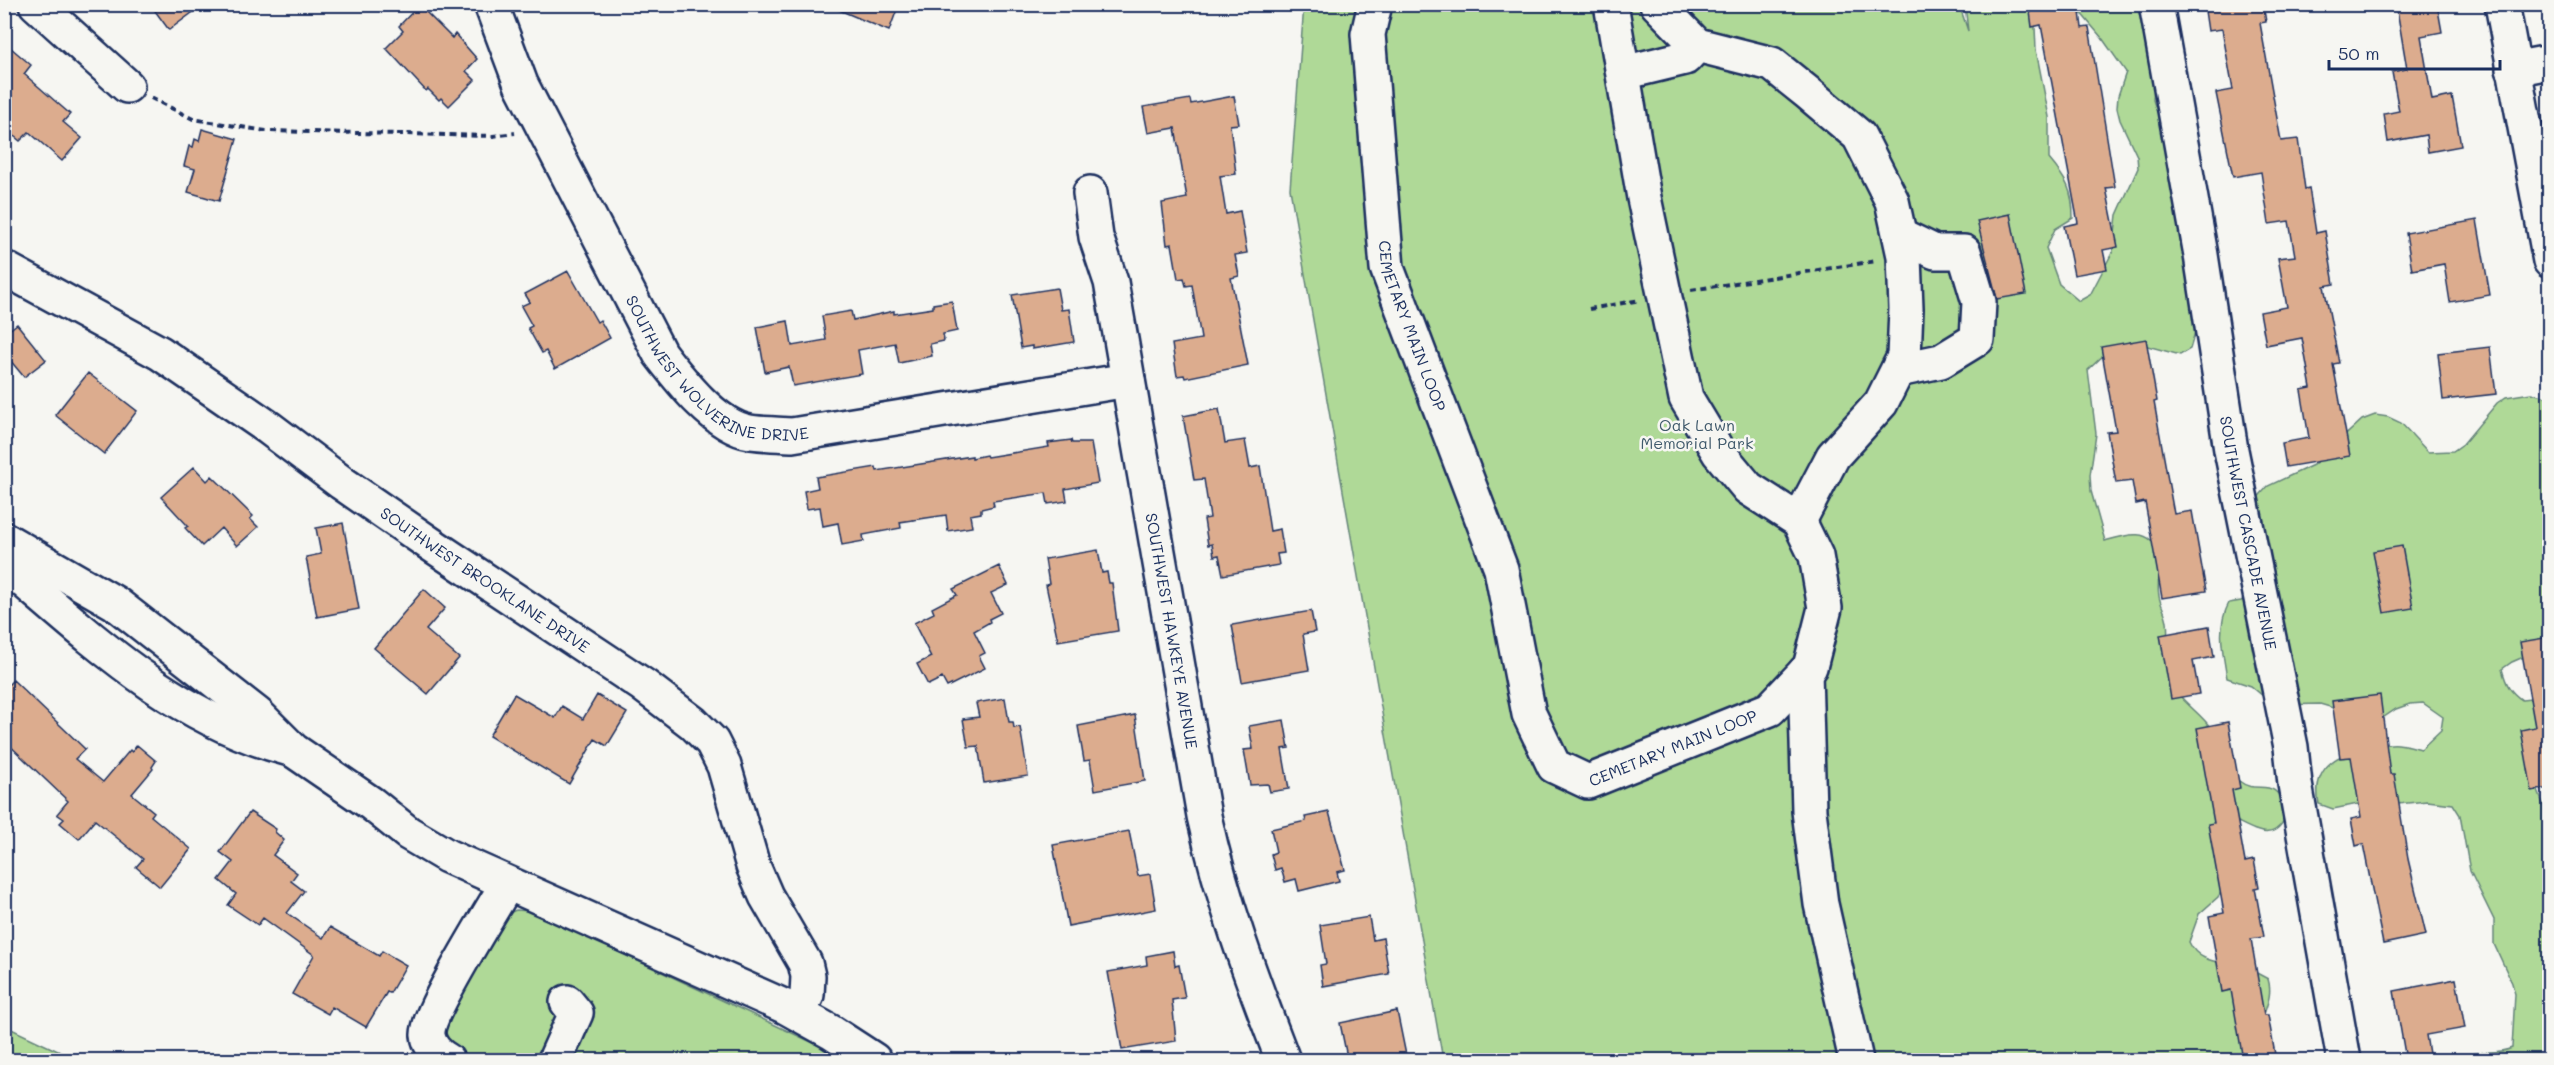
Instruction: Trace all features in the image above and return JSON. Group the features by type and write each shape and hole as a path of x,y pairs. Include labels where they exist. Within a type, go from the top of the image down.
{"street":[{"path":"36,4 127,86"},
{"name":"SOUTHWEST WOLVERINE DRIVE","path":"491,4 521,84 660,354 690,393 723,420 748,432 792,435 1128,380"},
{"name":"CEMETARY MAIN LOOP","path":"1376,4 1368,34 1387,268 1501,569 1529,714 1554,766 1588,782 1770,709 1810,667 1825,608 1816,556 1799,521"},
{"path":"1611,4 1644,198 1686,398 1713,444 1748,488 1799,521 1833,456 1881,404 1904,357 1906,309 1902,246 1892,201 1859,136 1772,64 1697,45 1657,4"},
{"name":"SOUTHWEST CASCADE AVENUE","path":"2156,4 2231,450 2291,747 2295,784 2344,1060"},
{"path":"2502,4 2550,261"},
{"path":"1623,73 1685,58 1697,45"},
{"path":"2513,69 2550,62"},
{"name":"SOUTHWEST HAWKEYE AVENUE","path":"1090,193 1096,237 1111,282 1214,864 1226,905 1282,1060"},
{"path":"1898,370 1941,361 1977,339 1979,302 1964,252 1935,252 1902,246"},
{"name":"SOUTHWEST BROOKLANE DRIVE","path":"4,268 160,353 269,428 342,483 643,685 693,723 712,742 724,766 753,866 766,896 805,963 808,975 807,995 798,1013"},
{"path":"4,539 125,611 257,714 293,750 372,804 408,833 447,856 507,884 798,1013 874,1060"},
{"path":"4,564 99,645 173,699 209,719 258,741 293,750"},
{"path":"99,645 125,611"},
{"path":"1805,672 1809,811 1816,869 1821,904 1856,1060"},
{"path":"447,1060 438,1055 430,1042 428,1033 444,991 507,884"},
{"path":"555,1060 576,1013 567,1002"}],"path":[{"path":"127,86 193,119 266,131 494,136 511,135 541,122"},
{"path":"1589,309 1664,296 1902,246"}],"green space":[{"name":"Oak Lawn Memorial Park","path":"1959,4 1968,31 1965,5 2034,5 2036,50 2049,117 2049,159 2070,192 2073,208 2073,218 2055,229 2046,248 2059,284 2079,301 2090,295 2113,251 2117,215 2138,168 2137,156 2120,120 2117,108 2118,96 2126,72 2102,38 2074,5 2161,5 2153,100 2157,112 2174,131 2198,322 2190,349 2180,355 2144,345 2107,352 2088,370 2096,434 2090,475 2091,491 2105,541 2129,535 2144,536 2155,545 2159,554 2158,591 2167,622 2168,636 2166,669 2176,691 2211,728 2227,763 2239,781 2253,787 2271,789 2277,793 2288,812 2278,828 2273,831 2260,832 2238,822 2225,886 2218,897 2199,914 2189,942 2193,949 2205,958 2245,968 2268,979 2269,996 2260,1036 2271,1060 1443,1060 1290,189 1304,5"},
{"path":"2531,393 2549,400 2549,646 2512,662 2502,669 2509,687 2522,700 2549,697 2530,769 2549,816 2549,1060 2458,1060 2470,1054 2498,1052 2512,1048 2515,994 2494,944 2494,920 2470,871 2460,815 2453,804 2427,801 2388,805 2358,804 2333,809 2319,804 2318,790 2324,770 2340,756 2389,744 2401,744 2421,749 2441,730 2443,717 2423,703 2410,704 2384,717 2370,719 2320,704 2282,705 2270,702 2251,686 2227,678 2222,650 2223,621 2229,603 2241,601 2251,595 2252,504 2268,486 2313,465 2362,420 2375,415 2388,417 2401,423 2428,452 2453,451 2463,444 2497,403 2506,397"},
{"path":"516,910 531,911 822,1047 844,1060 427,1060 504,915"},
{"path":"5,1026 77,1060 5,1060"}],"building":[{"path":"150,4 204,4 169,30"},
{"path":"825,4 899,4 889,31"},
{"path":"2029,4 2079,4 2082,28 2089,27 2115,187 2106,188 2118,247 2103,250 2107,269 2074,275 2064,226 2078,223 2041,25 2032,27"},
{"path":"2204,4 2263,4 2266,22 2260,23 2281,141 2298,139 2305,189 2309,188 2316,233 2325,231 2334,284 2324,286 2339,363 2333,364 2350,456 2286,467 2282,443 2309,438 2301,390 2311,388 2302,338 2266,345 2260,312 2287,307 2278,258 2295,256 2289,221 2269,224 2261,172 2233,177 2216,93 2233,90 2222,29 2208,31"},
{"path":"2396,4 2437,4 2442,32 2421,36 2432,100 2452,96 2461,146 2428,152 2426,135 2388,142 2384,114 2399,111 2392,72 2407,69"},
{"path":"419,5 452,38 455,34 477,59 466,71 475,80 449,106 428,89 426,91 386,48 403,31 399,26"},
{"path":"4,42 31,65 24,74 70,114 63,122 82,138 62,161 29,132 20,141 4,128"},
{"path":"1234,96 1239,124 1230,125 1236,174 1220,176 1226,214 1240,211 1247,253 1235,255 1239,276 1231,278 1248,365 1185,378 1184,375 1177,376 1172,344 1201,339 1192,285 1186,286 1184,278 1178,279 1172,244 1167,245 1162,203 1187,198 1175,128 1148,133 1143,107 1190,99 1191,104"},
{"path":"202,129 237,139 219,201 188,192 195,169 184,166 189,146 193,147 195,139 199,141"},
{"path":"2010,214 2026,294 1997,299 1977,221"},
{"path":"2477,220 2490,295 2450,302 2444,264 2412,270 2406,233"},
{"path":"568,271 597,322 600,320 610,338 555,369 546,351 542,353 528,328 532,326 521,306 530,302 525,294"},
{"path":"1057,288 1061,310 1069,309 1074,342 1032,349 1032,346 1021,348 1012,295"},
{"path":"952,301 957,331 943,334 944,341 930,344 932,356 899,363 895,343 858,350 862,374 793,386 789,367 765,372 757,327 788,321 792,346 826,340 822,316 851,311 853,320 894,311 894,314 933,308 933,304"},
{"path":"17,324 46,360 24,377 4,353 4,334"},
{"path":"2146,339 2157,401 2154,402 2174,514 2192,511 2206,591 2162,598 2145,502 2136,504 2132,481 2116,483 2107,432 2116,431 2101,347"},
{"path":"2490,347 2496,394 2443,400 2438,353"},
{"path":"88,373 137,411 104,454 55,415"},
{"path":"1219,409 1225,443 1245,440 1250,468 1260,466 1270,531 1280,529 1284,553 1277,554 1279,565 1223,575 1219,555 1214,556 1212,544 1208,545 1204,519 1210,518 1204,479 1194,480 1183,416"},
{"path":"1071,440 1072,443 1091,443 1098,483 1065,489 1067,501 1048,504 1046,493 993,501 994,506 981,509 981,513 970,515 972,527 948,531 946,515 900,522 901,528 863,535 864,541 842,545 838,523 823,526 820,507 807,509 804,491 818,488 816,477 876,467 877,471 972,456 972,458 986,455 987,457 1049,447 1048,443"},
{"path":"194,467 207,481 212,476 253,516 250,519 258,527 237,546 221,528 202,546 185,528 188,526 161,497"},
{"path":"343,523 359,609 317,617 306,557 321,554 316,528"},
{"path":"2402,546 2413,608 2384,613 2373,551"},
{"path":"1098,550 1102,573 1107,572 1109,583 1112,583 1118,631 1058,641 1046,585 1049,584 1045,559"},
{"path":"999,566 1008,585 991,593 1001,613 974,631 985,653 979,656 985,668 947,687 942,678 928,685 917,664 931,657 914,623 934,613 932,608 957,595 953,589"},
{"path":"424,589 445,608 426,630 459,658 428,694 374,648"},
{"path":"1311,611 1315,632 1303,634 1309,670 1242,682 1232,625"},
{"path":"2209,626 2214,657 2193,661 2199,694 2171,699 2160,635"},
{"path":"2550,637 2550,788 2532,791 2521,730 2535,727 2520,642"},
{"path":"13,680 85,749 75,759 103,782 137,745 156,761 153,769 132,794 154,812 151,816 191,849 160,887 136,867 143,859 95,820 79,839 60,823 64,819 57,814 68,801 4,740 4,689"},
{"path":"514,694 555,718 562,706 583,719 597,695 627,713 607,746 595,739 569,784 489,736"},
{"path":"2380,695 2390,774 2394,774 2408,859 2426,935 2383,944 2363,844 2356,846 2351,819 2361,817 2351,757 2340,758 2332,701"},
{"path":"1005,698 1009,722 1013,722 1014,728 1020,727 1028,776 984,783 978,746 968,747 963,719 979,717 976,703"},
{"path":"1135,715 1145,781 1095,790 1090,760 1084,761 1078,726"},
{"path":"1284,720 1289,748 1282,749 1289,789 1270,792 1268,784 1250,785 1244,750 1253,749 1249,726"},
{"path":"2228,722 2240,788 2232,790 2245,862 2254,860 2259,887 2255,888 2264,937 2251,939 2264,1015 2268,1015 2276,1060 2243,1060 2231,990 2222,992 2209,916 2224,913 2208,824 2214,823 2197,728"},
{"path":"250,812 276,829 275,832 284,840 273,855 297,873 291,881 304,891 287,913 323,938 330,927 379,956 382,951 406,965 366,1027 332,1007 328,1014 292,994 314,955 263,918 258,925 228,905 236,894 219,880 233,862 220,852"},
{"path":"1329,812 1345,870 1337,872 1339,881 1299,891 1296,879 1285,882 1281,868 1275,870 1271,854 1276,852 1271,829 1306,821 1305,817"},
{"path":"1129,831 1138,876 1150,874 1156,909 1068,926 1053,845"},
{"path":"1369,917 1373,940 1383,938 1389,974 1323,986 1320,965 1326,964 1320,925"},
{"path":"1173,951 1175,966 1179,965 1185,998 1172,1000 1176,1041 1122,1050 1108,972 1147,965 1146,956"},
{"path":"2456,979 2465,1028 2426,1035 2430,1060 2406,1060 2394,991"},
{"path":"1397,1011 1407,1060 1353,1060 1352,1056 1347,1057 1340,1023"}]}
